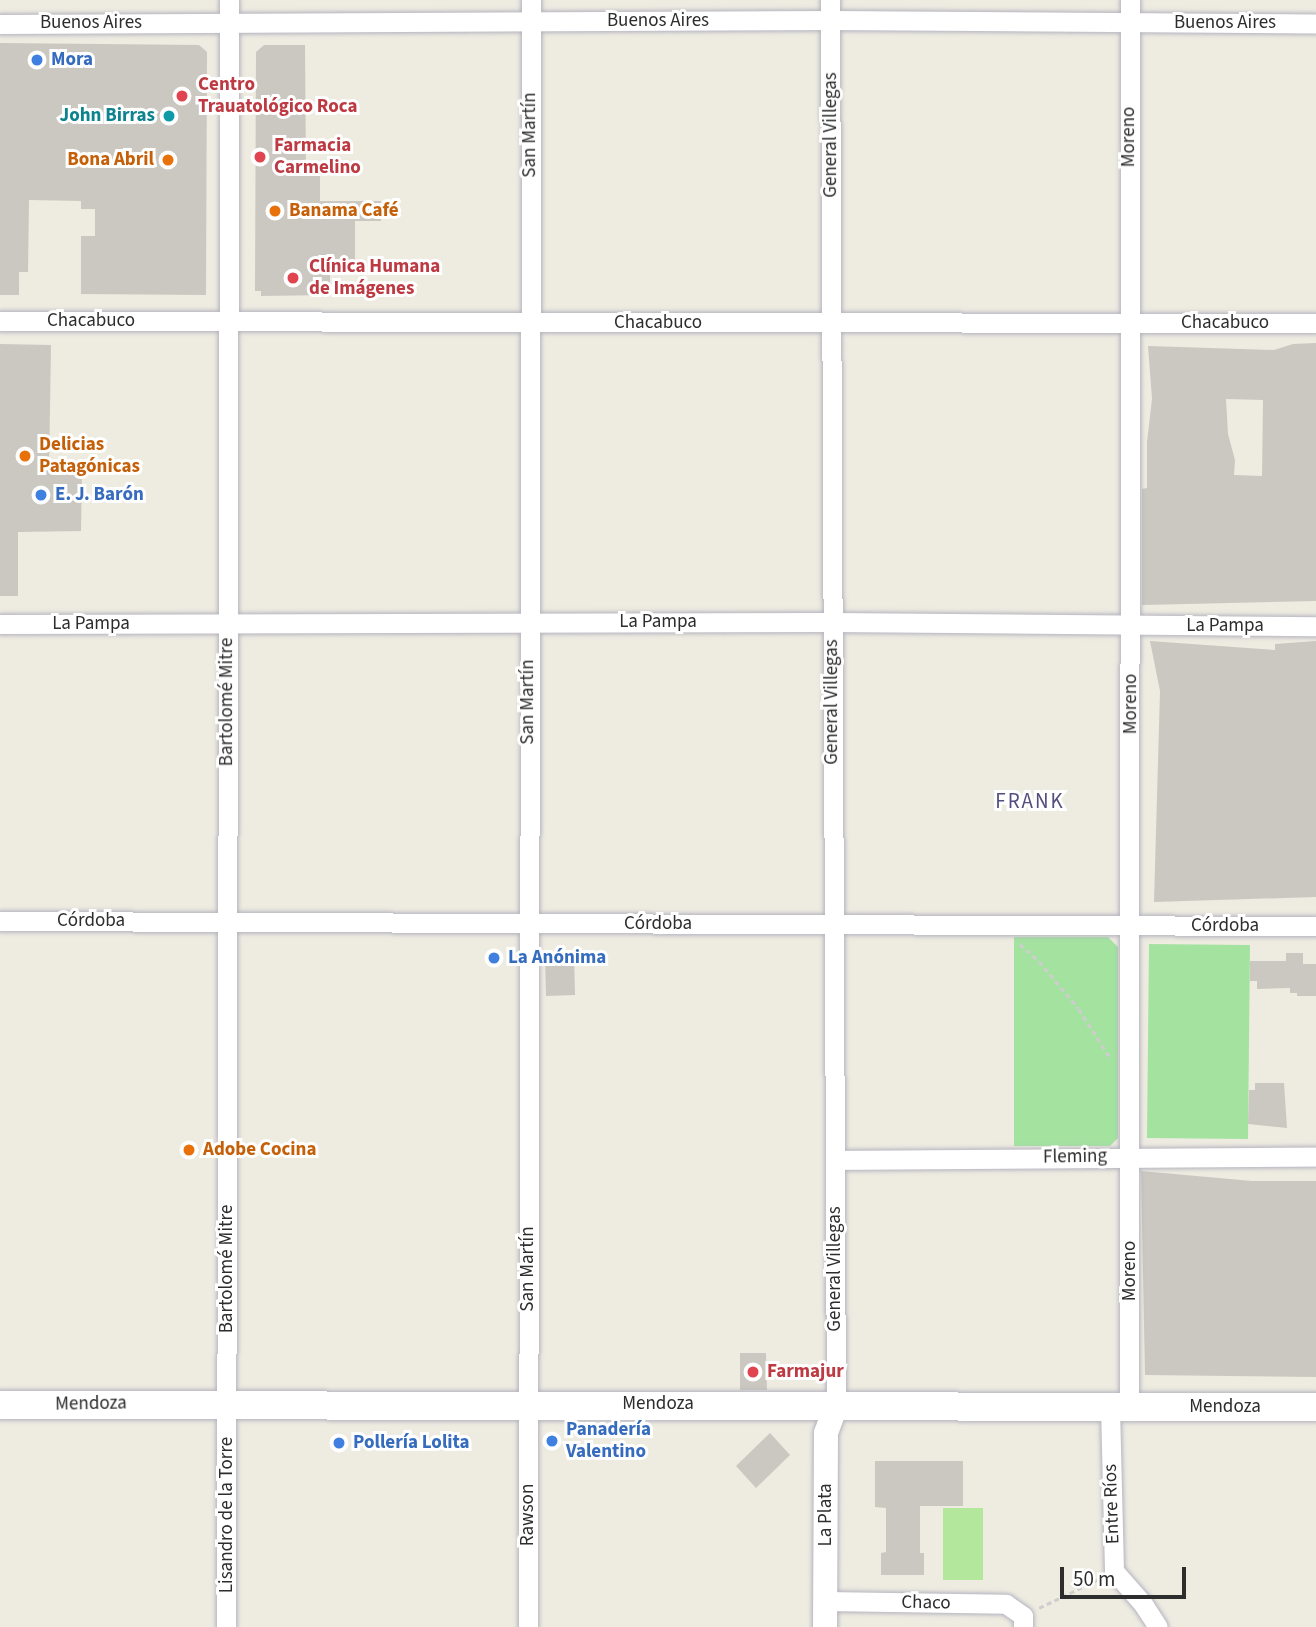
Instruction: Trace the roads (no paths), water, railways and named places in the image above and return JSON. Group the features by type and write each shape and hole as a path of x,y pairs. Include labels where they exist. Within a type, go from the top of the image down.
{"main road":[{"name":"Mendoza","path":"0,1405 227,1403 1316,1407"}],"street":[{"name":"Bartolomé Mitre","path":"227,1403 229,0"},
{"name":"San Martín","path":"528,1404 528,323 531,0"},
{"name":"Moreno","path":"1120,1407 1130,1157 1129,0"},
{"name":"Buenos Aires","path":"0,23 531,22 830,10 1129,23 1316,23"},
{"name":"General Villegas","path":"830,10 835,1405"},
{"name":"Chacabuco","path":"0,321 1316,323"},
{"name":"La Pampa","path":"0,624 832,622 1316,626"},
{"name":"Córdoba","path":"0,921 1316,926"},
{"name":"Fleming","path":"835,1160 1316,1157"},
{"name":"Lisandro de la Torre","path":"226,1627 227,1403"},
{"name":"Rawson","path":"528,1404 528,1627"},
{"name":"La Plata","path":"825,1627 826,1433 835,1405"},
{"name":"Entre Ríos","path":"1120,1407 1114,1571 1143,1604 1158,1627"},
{"name":"Chaco","path":"825,1601 1006,1604 1023,1622"}],"place":[{"name":"Mora","path":"37,60"},
{"name":"Centro Trauatológico Roca","path":"182,96"},
{"name":"John Birras","path":"169,116"},
{"name":"Farmacia Carmelino","path":"260,157"},
{"name":"Bona Abril","path":"168,160"},
{"name":"Banama Café","path":"275,211"},
{"name":"Clínica Humana de Imágenes","path":"293,278"},
{"name":"Delicias Patagónicas","path":"25,456"},
{"name":"E. J. Barón","path":"41,495"},
{"name":"La Anónima","path":"494,958"},
{"name":"Adobe Cocina","path":"189,1150"},
{"name":"Farmajur","path":"753,1372"},
{"name":"Panadería Valentino","path":"552,1441"},
{"name":"Pollería Lolita","path":"339,1443"}],"district":[{"name":"FRANK","path":"1030,801"}]}
